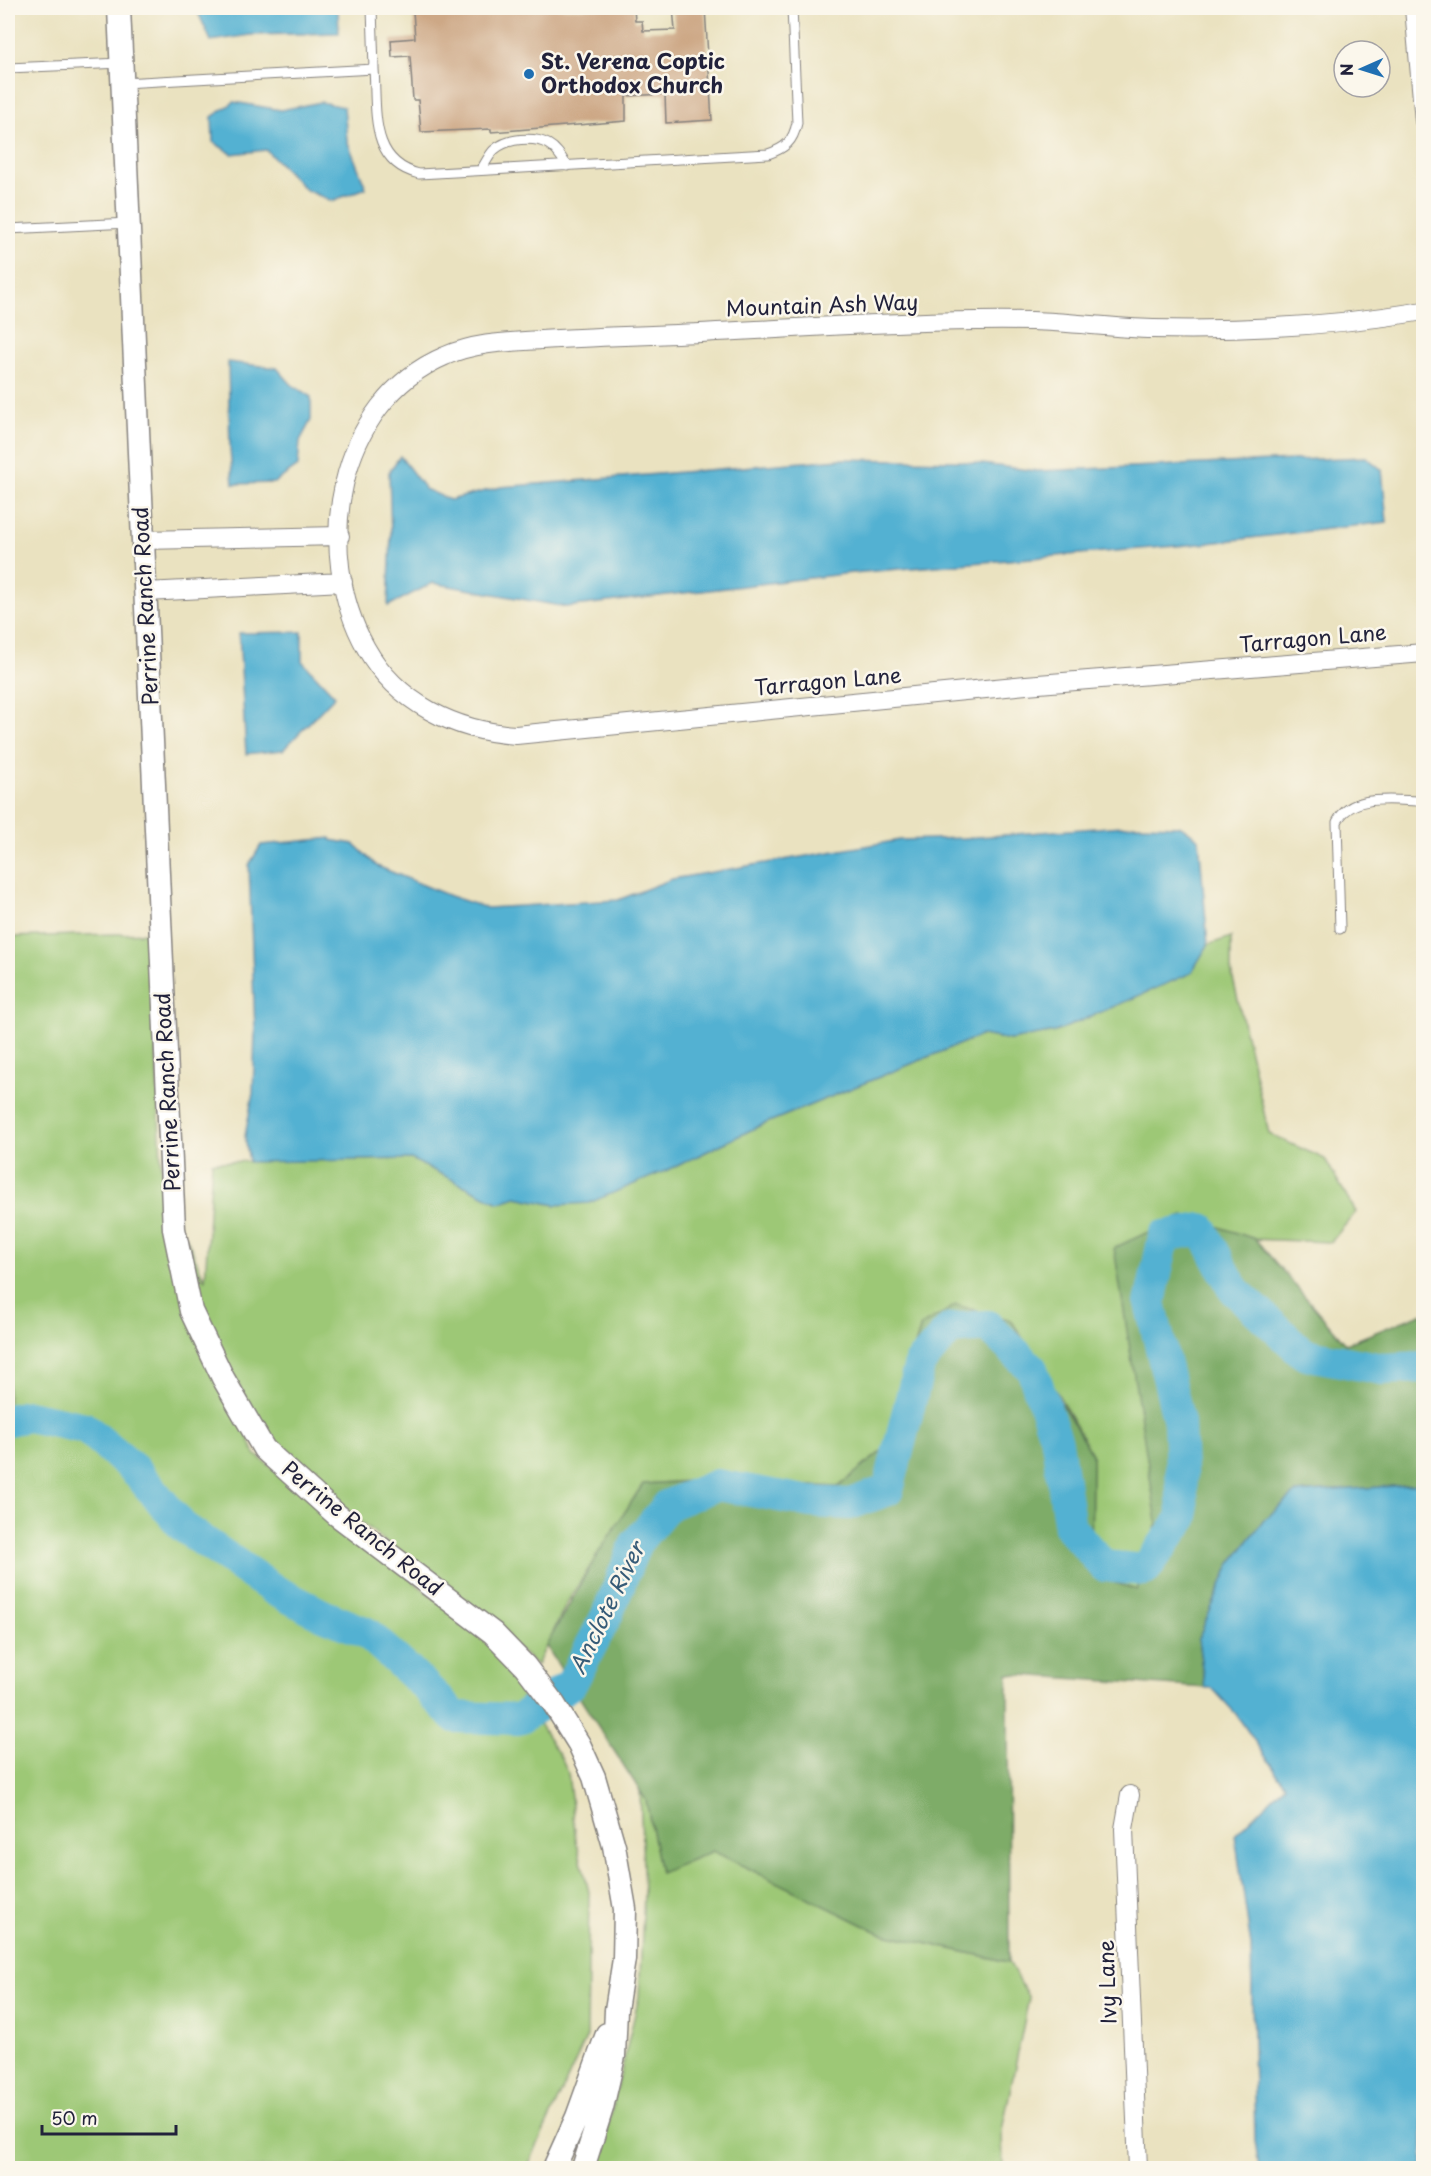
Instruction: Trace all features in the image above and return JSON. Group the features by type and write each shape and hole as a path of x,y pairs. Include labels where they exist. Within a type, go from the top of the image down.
{"street":[{"name":"Perrine Ranch Road","path":"119,8 174,1229 191,1311 223,1378 264,1449 337,1515 494,1633 525,1666 554,1704 579,1744 594,1777 614,1846 625,1909 624,1959 616,2010 614,2056 602,2108 583,2169"},
{"path":"1414,8 1424,121"},
{"name":"Mountain Ash Way","path":"338,555 348,465 363,430 373,414 398,385 429,363 455,352 483,345 594,337 1032,321 1151,329 1232,329 1320,324 1424,311"},
{"path":"143,540 340,536"},
{"name":"Tarragon Lane","path":"338,555 353,618 368,652 381,671 403,693 442,718 480,731 516,735 1026,685 1424,652"},
{"path":"146,592 343,582"},
{"name":"Ivy Lane","path":"1130,1795 1124,1829 1138,2169"},
{"name":"Perrine Ranch Road","path":"554,2169 577,2117 616,2010"}],"lane":[{"path":"372,8 377,122 381,143 390,160 404,170 419,174 745,157 768,154 784,148 794,137 797,123 792,8"},
{"path":"8,68 122,73 374,69"},
{"path":"481,170 494,150 504,144 528,139 549,145 558,152 567,166"},
{"path":"8,229 129,223"},
{"path":"1340,929 1336,822 1342,811 1349,805 1360,802 1424,801"}],"green space":[{"path":"151,933 164,1230 255,1454 486,1640 527,1685 522,1697 563,1761 568,1773 576,1840 589,1892 587,2036 527,2168 8,2168 8,937"},
{"path":"1231,937 1231,970 1269,1134 1325,1159 1356,1212 1331,1242 1249,1239 1115,1248 1162,1552 1137,1591 1091,1575 1092,1454 1051,1382 1011,1320 921,1326 884,1449 839,1487 688,1481 643,1484 568,1601 537,1665 344,1508 273,1444 232,1374 201,1308 186,1236 205,1281 212,1162 411,1159 499,1203 516,1197 556,1205 633,1183 677,1166 759,1126 982,1035 1010,1040 1055,1032 1191,973 1207,945"},
{"path":"1184,1215 1255,1239 1346,1344 1423,1313 1423,1484 1296,1493 1264,1520 1230,1565 1198,1639 1205,1688 1008,1674 1009,1962 880,1933 713,1851 660,1873 646,1800 546,1646 597,1555 643,1484 700,1481 838,1487 884,1449 921,1326 956,1305 1011,1320 1092,1454 1091,1575 1137,1590 1157,1522 1114,1248"},
{"path":"640,1792 646,1800 660,1873 713,1851 880,1933 1009,1962 1029,1998 1002,2130 1003,2168 598,2168 639,1997 644,1893"}],"water":[{"path":"196,8 338,8 339,33 251,35 211,41"},
{"path":"234,102 281,110 321,102 344,107 347,140 366,188 332,201 306,190 266,150 232,154 213,142 212,117"},
{"path":"228,362 277,368 292,385 311,397 311,420 300,441 298,466 274,483 233,484"},
{"path":"400,456 425,489 450,500 501,487 840,459 959,461 1037,471 1366,457 1382,470 1387,522 1200,544 852,573 566,607 433,583 388,606 391,536 389,472"},
{"path":"302,632 302,661 335,696 283,750 246,754 239,633"},
{"path":"1136,825 1181,826 1199,839 1208,945 1191,973 1055,1032 1010,1040 982,1035 759,1126 677,1166 589,1203 556,1205 516,1197 499,1203 411,1159 249,1162 245,1136 253,1093 255,1032 249,865 261,845 331,838 331,840 354,844 377,866 450,896 487,908 618,900 672,879 900,840 964,838"},
{"path":"1423,1484 1423,2168 1259,2168 1255,2141 1251,1946 1235,1835 1285,1785 1236,1714 1212,1688 1205,1688 1198,1639 1230,1565 1264,1520 1296,1493"}],"building":[{"name":"St. Verena Coptic Orthodox Church","path":"426,8 634,8 635,21 642,21 643,31 675,30 673,8 705,8 712,120 666,123 665,94 626,96 626,121 491,132 491,129 421,132 418,100 413,100 410,56 392,57 391,40 415,38 413,11 426,10"}],"waterway":[{"name":"Anclote River","path":"8,1420 28,1416 85,1428 134,1469 183,1527 276,1591 323,1615 367,1633 455,1717 519,1719 571,1684 607,1615 636,1543 668,1505 717,1485 811,1502 850,1504 888,1490 920,1363 950,1329 988,1326 1032,1369 1057,1442 1070,1528 1104,1566 1145,1570 1183,1517 1179,1422 1150,1303 1164,1236 1202,1229 1234,1290 1304,1354 1382,1369 1424,1367"}],"place":[{"name":"St. Verena Coptic Orthodox Church","path":"529,74"}]}
